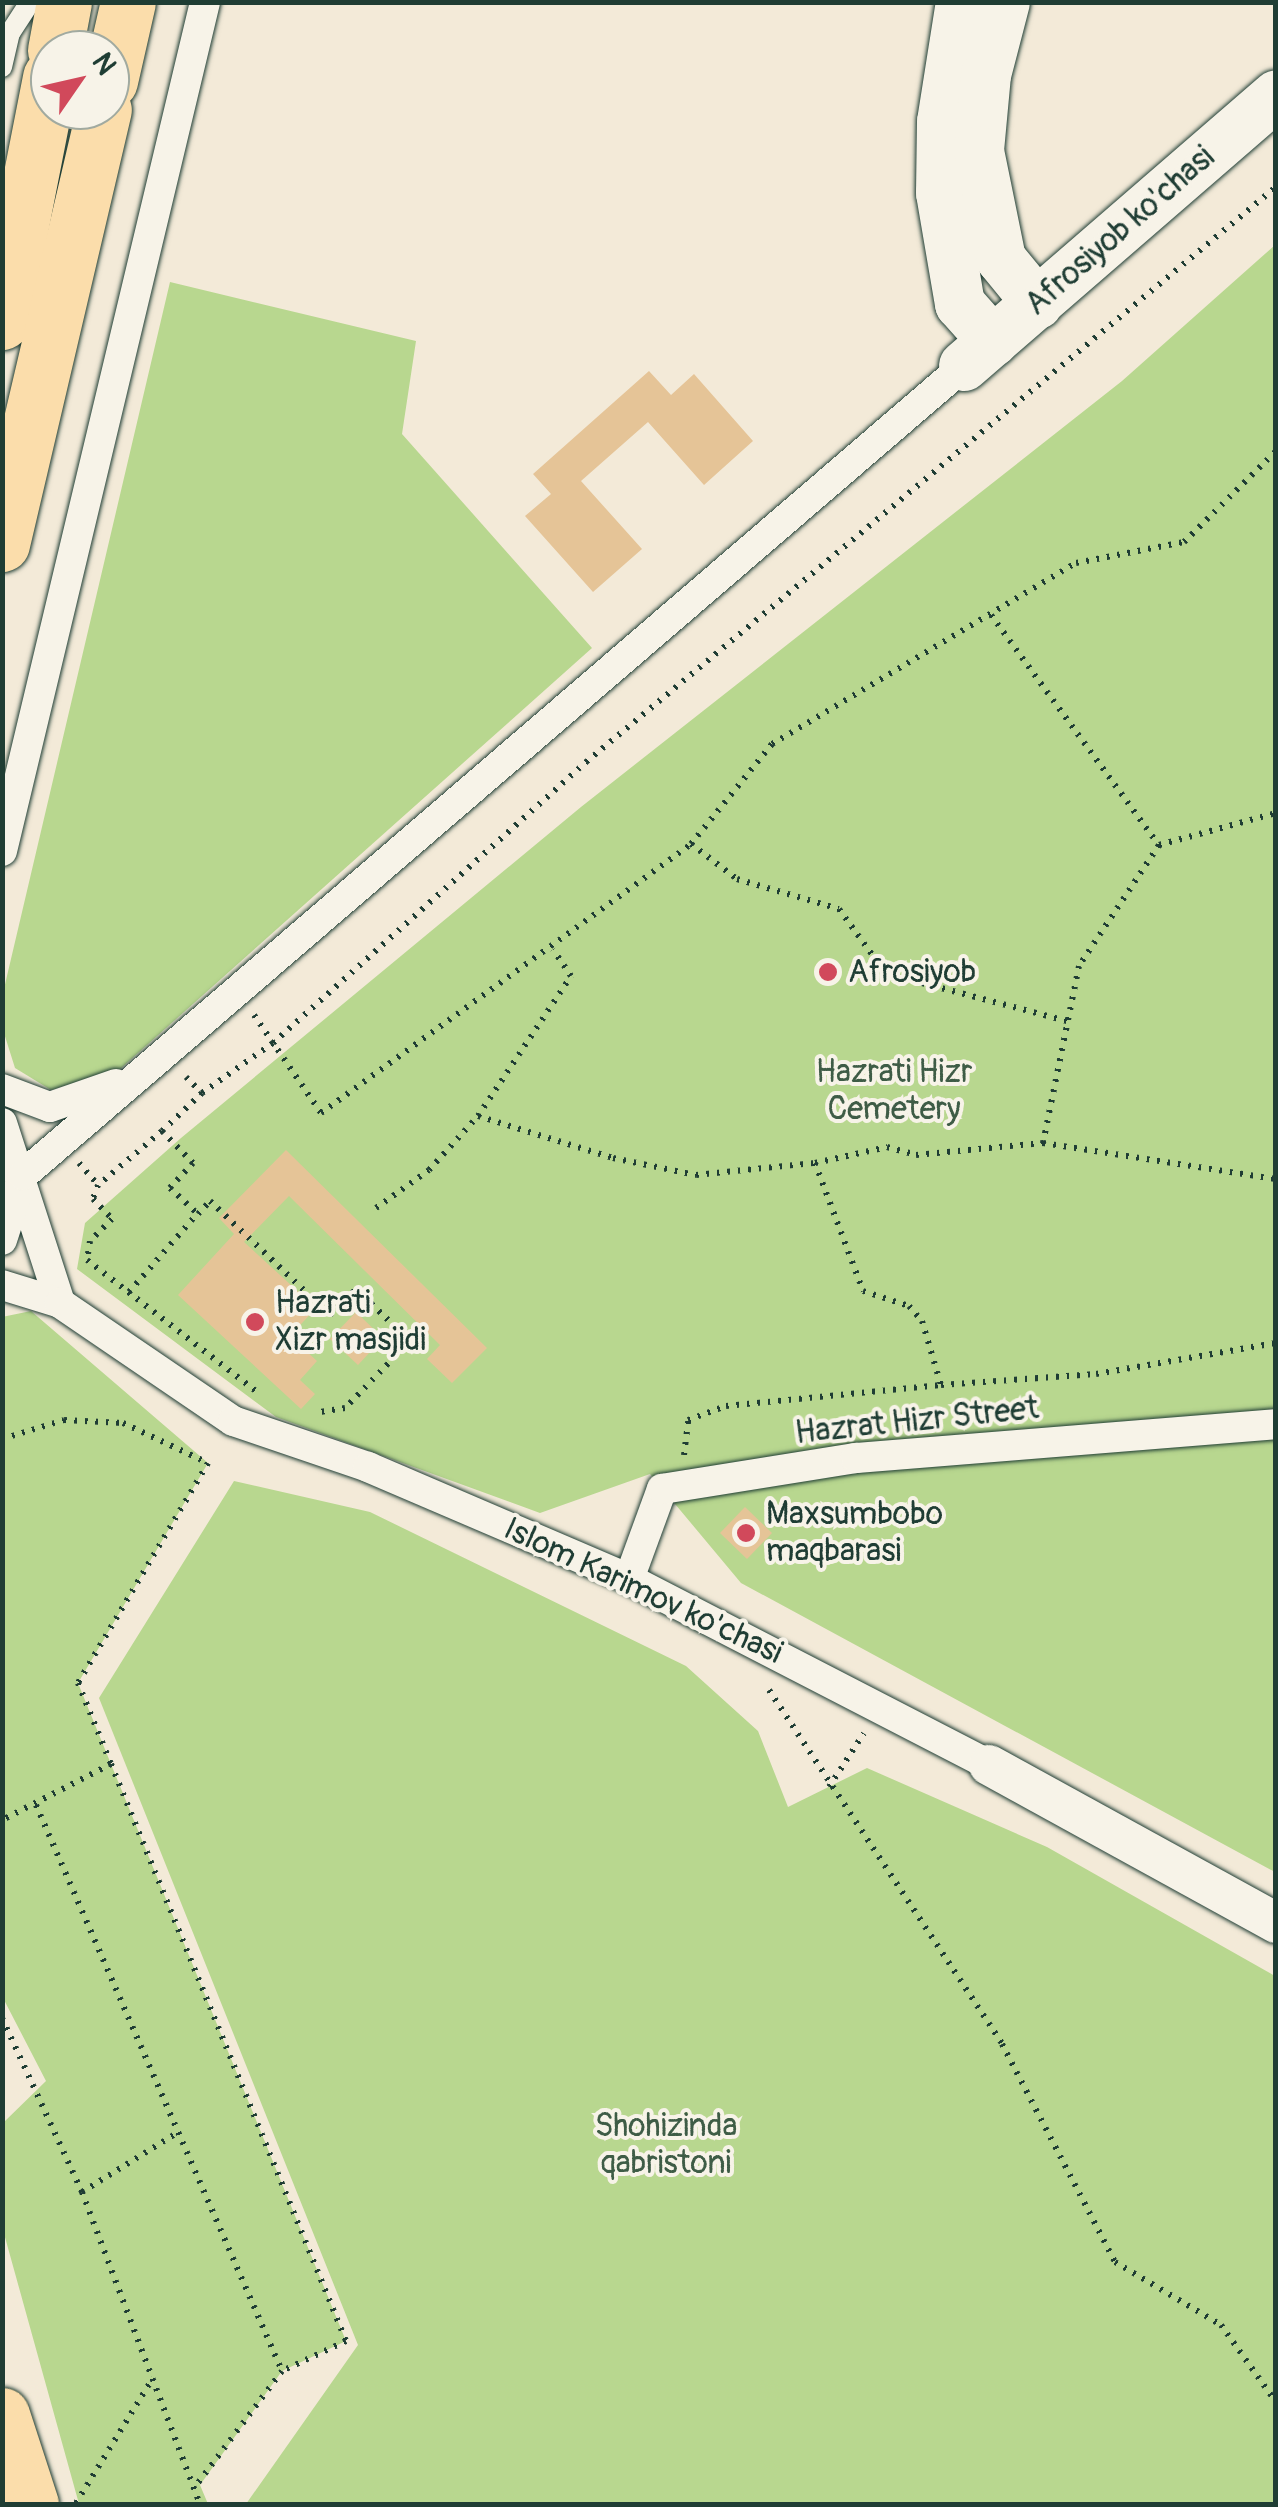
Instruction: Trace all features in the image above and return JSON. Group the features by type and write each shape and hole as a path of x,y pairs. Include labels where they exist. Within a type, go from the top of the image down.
{"main road":[{"path":"59,30 64,2"},
{"path":"122,30 128,2"},
{"path":"2,322 40,130"},
{"path":"2,544 99,130"},
{"path":"2,2415 31,2504"}],"street":[{"path":"2,851 205,2"},
{"path":"2,1240 23,1175 979,353 960,304 940,193 942,122 961,2"},
{"path":"1005,2 986,75 979,151 1001,259 1038,304"},
{"name":"Afrosiyob ko'chasi","path":"979,353 1276,96"},
{"path":"2,1089 33,1106 66,1105 158,1061"},
{"path":"2,1123 23,1175 38,1248 60,1302"},
{"name":"Islom Karimov ko'chasi","path":"2,1285 60,1302 234,1421 368,1467 629,1579 732,1630 989,1765 1276,1923"},
{"name":"Hazrat Hizr Street","path":"629,1579 662,1489 856,1458 1276,1424"}],"lane":[{"path":"2,67 10,34 30,2"}],"path":[{"path":"269,1401 87,1260 90,1241 112,1219 93,1199 98,1185 202,1093 273,1043 586,762 1276,187"},
{"path":"239,991 321,1114 554,949 691,844 772,744 1076,563 1184,542 1276,451"},
{"path":"991,616 1159,844"},
{"path":"1043,1142 1078,966 1159,844 1276,813"},
{"path":"691,844 737,879 839,909 876,960 922,982 1067,1020"},
{"path":"376,1208 428,1170 478,1116 572,976 554,949"},
{"path":"158,1061 202,1093"},
{"path":"478,1116 612,1158 696,1175 815,1163 886,1147 916,1155 1043,1142 1276,1179"},
{"path":"162,1131 193,1162 170,1188 198,1214"},
{"path":"815,1163 863,1291 909,1306 922,1321 941,1385"},
{"path":"129,1292 210,1201 330,1315 356,1289 410,1340 345,1408 314,1414"},
{"path":"690,1485 681,1435 688,1420 768,1400 1096,1374 1276,1342"},
{"path":"2,1439 64,1420 123,1422 208,1463 78,1683 346,2342 282,2371 194,2488"},
{"path":"732,1630 830,1787 1002,2044 1115,2262 1221,2325 1276,2402"},
{"path":"830,1787 880,1707"},
{"path":"2,1820 111,1764"},
{"path":"36,1804 282,2371"},
{"path":"2,2018 82,2192 200,2504"},
{"path":"82,2192 180,2131"},
{"path":"76,2504 154,2377"}],"green space":[{"name":"Hazrati Hizr Cemetery","path":"1275,245 1275,1872 741,1583 650,1474 540,1513 276,1417 77,1269 85,1223 181,1138 581,807 1122,381"},
{"path":"170,282 416,341 402,434 592,648 119,1070 51,1090 15,1068 3,1030 3,993"},
{"path":"31,1311 208,1463 78,1683 346,2341 282,2371 200,2485 208,2504 79,2504 3,2230 3,2123 46,2081 2,1996 2,1317"},
{"name":"Shohizinda qabristoni","path":"234,1481 370,1512 686,1666 758,1731 788,1807 867,1768 1047,1847 1275,1976 1275,2504 246,2504 358,2345 99,1698"}],"building":[{"path":"649,371 671,395 694,374 753,441 704,485 648,422 581,481 642,549 593,592 525,516 551,494 533,474"},
{"path":"286,1150 487,1348 452,1383 427,1359 440,1345 289,1196 244,1242 316,1308 290,1336 317,1361 300,1380 315,1394 301,1409 178,1295 234,1234 219,1218"},
{"path":"356,1312 383,1338 358,1365 330,1339"},
{"name":"Maxsumbobo maqbarasi","path":"745,1507 772,1533 747,1559 720,1533"}],"place":[{"name":"Afrosiyob","path":"828,972"},
{"name":"Hazrati Xizr masjidi","path":"255,1322"},
{"name":"Maxsumbobo maqbarasi","path":"746,1533"}]}
